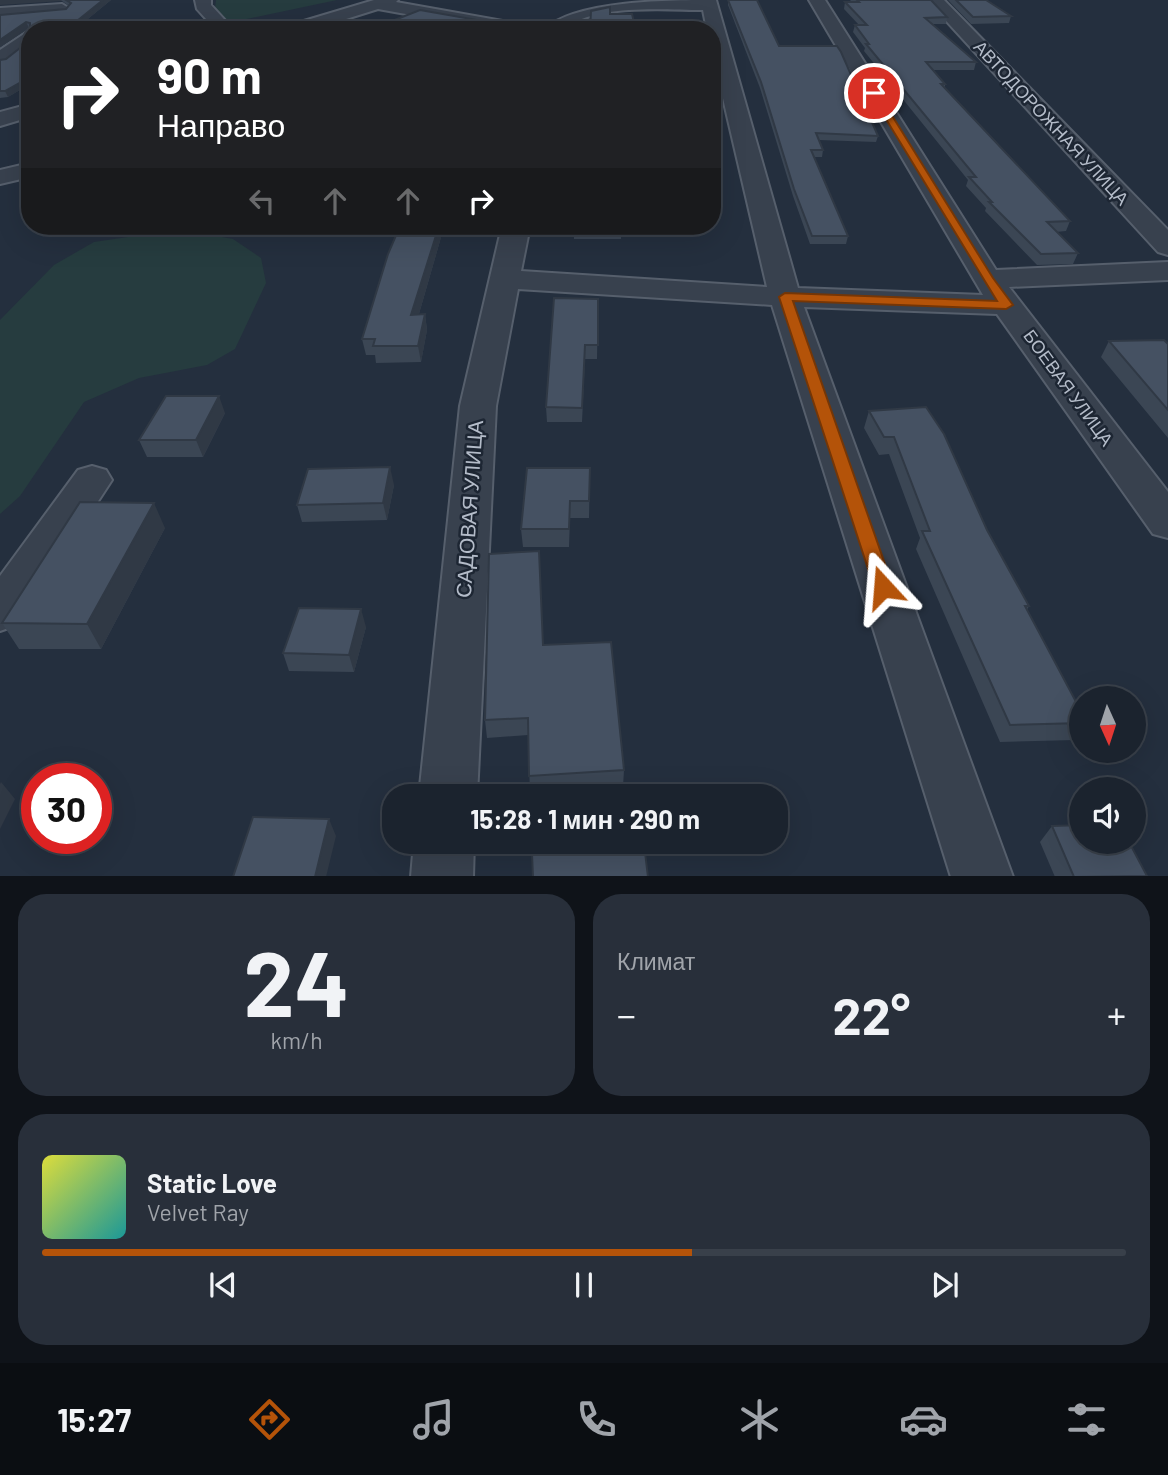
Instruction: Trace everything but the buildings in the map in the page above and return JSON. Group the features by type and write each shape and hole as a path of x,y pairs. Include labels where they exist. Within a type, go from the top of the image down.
{"street":[{"path":"203,0 203,6 217,21"},
{"name":"БОЕВАЯ УЛИЦА","path":"817,0 988,279 1168,523"},
{"name":"АВТОДОРОЖНАЯ УЛИЦА","path":"935,0 1168,246"},
{"path":"322,21 384,2 480,21"},
{"path":"562,21 599,6 709,2 714,21"},
{"path":"0,18 8,12 67,4"},
{"path":"47,21 67,4"},
{"path":"0,59 21,42"},
{"path":"721,49 785,297 982,876"},
{"path":"0,177 21,172"},
{"name":"САДОВАЯ УЛИЦА","path":"449,784 478,405 514,235"},
{"path":"988,279 1168,271"},
{"path":"506,279 785,297 1006,305"},
{"path":"0,612 92,481"},
{"path":"442,876 443,854"}],"green space":[{"path":"216,0 337,0 237,21 214,21"},
{"path":"141,235 211,235 233,239 261,258 266,283 235,349 207,365 139,378 84,402 20,496 0,514 0,320 54,265 94,242"}],"route":[{"path":"874,93 1006,305 785,297 883,587"}]}
